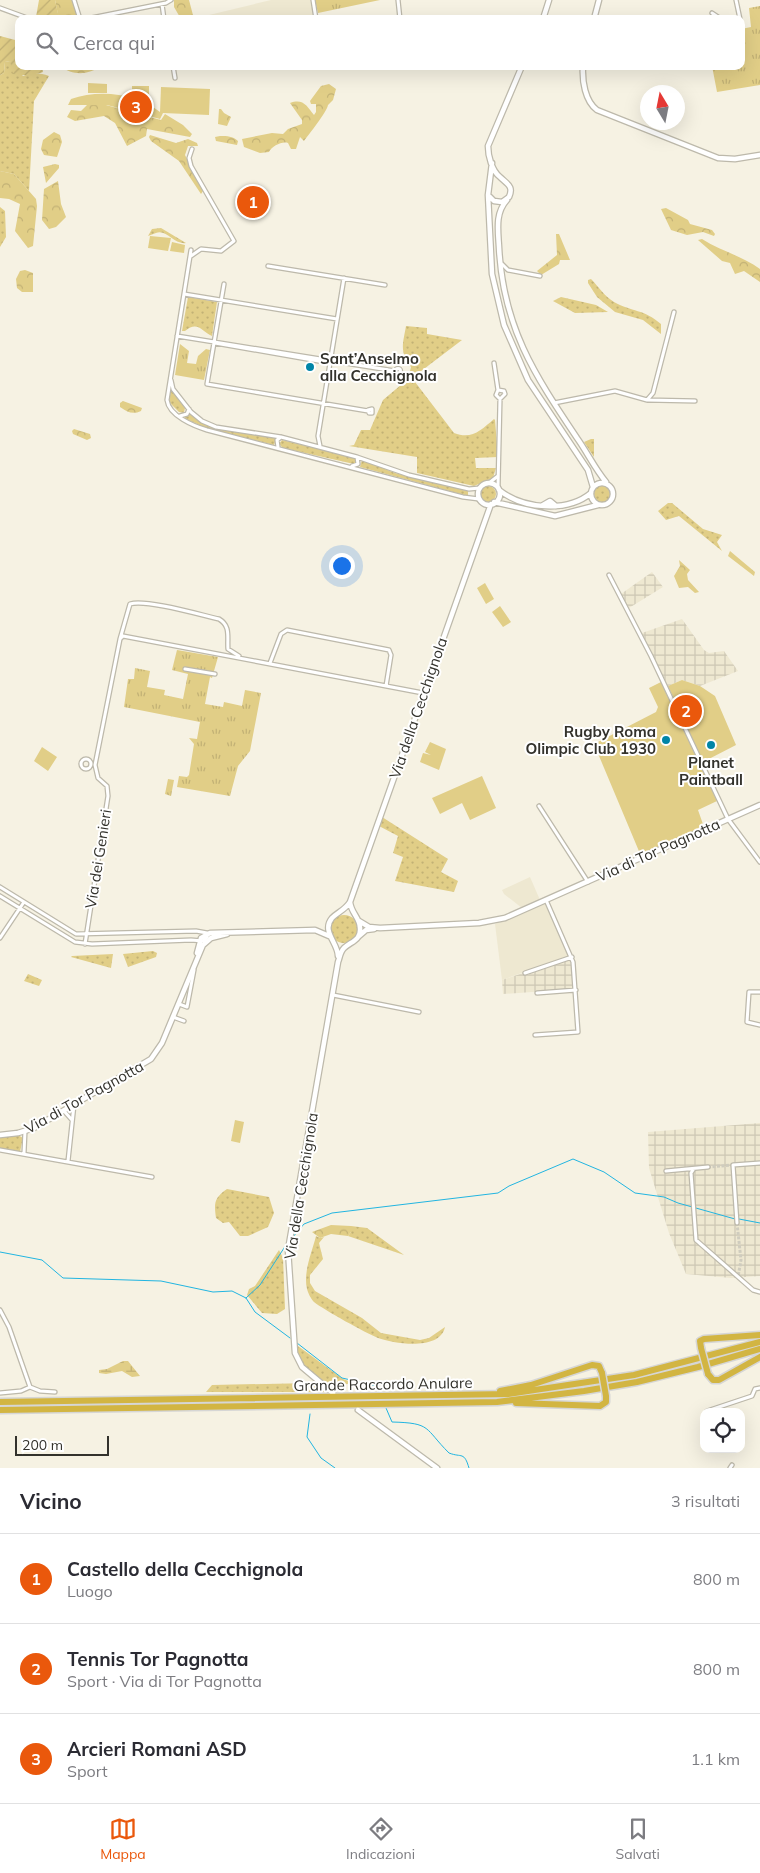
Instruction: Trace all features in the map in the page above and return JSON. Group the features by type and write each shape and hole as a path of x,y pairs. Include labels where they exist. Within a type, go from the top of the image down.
{"highway":[{"path":"760,1335 703,1339 700,1342 708,1374 713,1380 721,1380 760,1358"},
{"name":"Grande Raccordo Anulare","path":"0,1402 477,1396 553,1389 634,1376 760,1342"},
{"name":"Grande Raccordo Anulare","path":"0,1410 498,1402 637,1382 760,1349"},
{"path":"477,1396 531,1385 592,1365 599,1366 606,1396 606,1402 598,1406 498,1402"}],"street":[{"path":"74,0 79,15"},
{"path":"106,15 162,4 171,0"},
{"path":"312,0 315,15"},
{"path":"398,0 400,15"},
{"path":"544,15 549,0"},
{"path":"595,15 599,0"},
{"path":"736,0 739,15"},
{"path":"162,4 163,15"},
{"path":"0,8 19,15"},
{"path":"174,70 175,78"},
{"path":"483,504 493,503 560,516 607,504 613,498 613,489 606,482 528,362 517,337 507,306 500,261 498,218 511,190 508,182 503,179 492,163 488,150 489,143 520,70"},
{"path":"584,70 587,97 597,110 718,158 735,159 760,155"},
{"path":"190,256 200,249 220,250 234,241 191,166 189,158 192,149"},
{"path":"490,483 521,500 527,498 532,503 542,506 560,507 584,499 591,493 593,487 588,470 528,380 504,326 492,274 488,195 492,163"},
{"path":"490,183 494,180 503,179"},
{"path":"488,195 498,202 507,200"},
{"path":"191,250 167,403 180,416 201,428 447,493 479,499"},
{"path":"500,261 508,270 540,276"},
{"path":"268,266 385,286"},
{"path":"502,279 508,270"},
{"path":"320,446 318,436 344,278"},
{"path":"224,284 207,384 368,411"},
{"path":"184,294 337,320"},
{"path":"647,400 653,393 674,312"},
{"path":"177,336 396,371"},
{"path":"493,503 498,497 500,398 496,395 498,390 494,363"},
{"path":"171,377 172,387 189,409 202,420 218,428 309,443 390,469 469,489 480,488 490,483 498,475"},
{"path":"498,390 505,392 504,398 500,398"},
{"path":"553,402 556,404 615,391 647,400 695,401"},
{"path":"559,411 560,406 566,402"},
{"path":"180,416 187,414 189,409"},
{"path":"309,443 318,436"},
{"path":"278,448 277,440 281,437"},
{"path":"344,465 357,465 359,462 357,457"},
{"path":"593,487 606,482"},
{"path":"480,488 478,493 479,499 483,504 486,514"},
{"path":"591,493 594,502 598,505"},
{"name":"Via della Cecchignola","path":"338,962 338,951 330,936 329,923 350,902 486,514 493,503"},
{"name":"Via di Tor Pagnotta","path":"609,575 651,656 728,819"},
{"path":"120,639 130,604 151,605 189,611 219,619 224,622 228,631 228,649 241,658"},
{"path":"270,663 282,634 287,630 384,649 389,650 391,655 386,686"},
{"path":"120,639 123,636 130,636 423,693"},
{"name":"Via dei Genieri","path":"85,944 108,796 107,786 98,778 95,765 120,639"},
{"path":"185,669 215,674"},
{"name":"Via di Tor Pagnotta","path":"359,936 367,930 380,928 487,922 511,916 760,805"},
{"name":"Via di Tor Pagnotta","path":"539,806 588,882"},
{"path":"728,819 760,862"},
{"path":"0,887 70,932 86,935 192,931 227,934 315,930 329,923"},
{"path":"5,890 0,896 19,909 70,940 85,944 191,940 199,943 227,934"},
{"path":"536,1035 578,1032 572,957 546,900"},
{"path":"0,938 24,902"},
{"path":"350,902 360,929 359,936"},
{"path":"340,914 356,918"},
{"name":"Via di Tor Pagnotta","path":"356,918 367,926 380,928"},
{"path":"315,930 330,936"},
{"path":"191,940 192,931"},
{"path":"206,941 208,933"},
{"path":"199,943 208,933"},
{"name":"Via della Cecchignola","path":"333,1392 308,1373 297,1359 293,1339 288,1260 291,1226 338,962 341,952 359,936"},
{"name":"Via di Tor Pagnotta","path":"0,1135 25,1131 64,1111 151,1059 162,1043 195,962 206,941"},
{"path":"334,942 343,945 349,944"},
{"name":"Via di Tor Pagnotta","path":"195,962 199,943"},
{"path":"525,973 572,957"},
{"path":"178,1004 187,1007 195,962"},
{"path":"537,993 576,990"},
{"path":"760,992 749,992 746,1016 748,1022 760,1025"},
{"path":"332,995 419,1012"},
{"path":"173,1017 184,1021"},
{"path":"68,1161 74,1105"},
{"path":"64,1111 72,1120"},
{"path":"24,1154 25,1131"},
{"path":"0,1150 68,1161 152,1178"},
{"path":"737,1223 733,1165 760,1163"},
{"path":"666,1171 693,1170 708,1167"},
{"path":"693,1170 691,1173 696,1240 753,1290 760,1292"},
{"path":"0,1310 9,1327 30,1387"},
{"path":"0,1393 21,1391 30,1387 40,1391 55,1392"},
{"path":"716,1408 752,1396 755,1389 760,1388"},
{"path":"358,1410 437,1468"}],"shaded area":[{"path":"271,0 310,0 313,15 209,15"},
{"path":"652,572 663,587 629,608 621,594"},
{"path":"682,619 704,650 709,653 724,651 738,671 700,686 682,680 668,686 642,633"},
{"path":"530,877 540,900 522,908 504,894 502,890"},
{"path":"546,903 569,956 502,980 495,924"},
{"path":"570,959 574,989 503,994 502,980 523,973 527,975"},
{"path":"760,1123 760,1276 731,1278 686,1274 669,1233 649,1168 648,1132"}],"green space":[{"path":"39,0 55,0 58,15 36,15"},
{"path":"55,0 73,0 77,15 58,15"},
{"path":"174,0 189,0 193,15 179,15 174,7"},
{"path":"315,0 380,0 318,13"},
{"path":"760,6 760,85 717,92 713,70 745,70 745,28 751,27 749,8"},
{"path":"0,36 15,40 15,70 43,70 43,72 28,75 13,74 10,61 5,62 4,73 0,75"},
{"path":"10,61 15,67 15,70 18,70 23,76 36,73 49,76 34,101 29,191 14,174 0,171 0,75 4,73 5,62"},
{"path":"68,70 94,70 86,73"},
{"path":"88,83 107,84 107,93 88,93"},
{"path":"329,84 336,89 333,100 304,141 300,137 296,149 291,149 288,143 280,143 269,152 260,153 244,147 242,139 272,133 283,134 288,129 302,124 302,120 290,103 301,102 314,115 316,104 311,104 310,101 321,86"},
{"path":"132,86 149,86 149,101 139,100 139,96 132,95"},
{"path":"161,87 210,89 209,115 163,113 160,119 107,105 68,105 71,99 93,94 105,94 129,97 160,112"},
{"path":"87,105 106,105 161,120 165,114 183,125 192,134 190,137 147,129 146,136 127,146 115,123 104,116 75,121 67,117 71,110 81,111"},
{"path":"219,109 231,117 227,126 218,124"},
{"path":"54,132 60,135 62,142 57,157 44,155 41,149 43,140"},
{"path":"150,135 176,143 188,139 197,143 198,146 188,146 185,155 203,191 201,194 179,161 151,141"},
{"path":"215,137 234,138 238,141 237,145 216,141"},
{"path":"59,165 59,168 46,183 43,167"},
{"path":"0,171 14,174 36,199 33,246 28,248 15,231 20,204 9,199 0,198"},
{"path":"58,181 61,204 66,217 56,227 49,229 42,220 44,189"},
{"path":"0,207 5,211 6,237 0,247"},
{"path":"666,208 688,220 690,224 712,230 715,234 714,236 703,232 687,235 671,230 661,209"},
{"path":"161,228 186,243 178,242 160,232 148,236 152,229"},
{"path":"556,234 559,234 570,260 560,260 559,264 541,275 537,271 557,255"},
{"path":"150,236 171,238 168,251 148,248"},
{"path":"702,239 760,269 760,282 744,271 735,274 730,263 722,261 698,240"},
{"path":"172,242 185,245 184,253 170,251"},
{"path":"25,270 33,273 33,292 22,292 17,288 16,279 20,271"},
{"path":"591,279 610,300 655,319 661,324 661,334 643,320 615,312 597,297 588,283 588,280"},
{"path":"188,297 217,302 212,336 197,327 182,331"},
{"path":"561,297 596,305 608,312 575,313 553,301"},
{"path":"406,326 427,328 427,334 462,340 412,378 454,433 471,435 495,420 498,457 475,458 476,468 496,468 493,478 474,486 417,473 417,457 349,446 354,445 361,430 370,430 383,400 408,379 411,367 403,352"},
{"path":"180,344 189,351 187,363 196,364 198,356 206,349 210,350 204,380 175,375"},
{"path":"171,389 185,408 184,413 179,412 169,402"},
{"path":"123,401 142,408 141,411 133,413 125,410 120,407 120,403"},
{"path":"190,413 210,425 220,428 277,437 274,445 206,428 184,418"},
{"path":"74,429 90,434 91,438 87,440 73,434 72,431"},
{"path":"594,439 594,457 584,442"},
{"path":"282,440 355,458 357,462 354,464 283,448 279,444"},
{"path":"362,460 395,473 468,491 468,496 360,467"},
{"path":"603,485 609,488 612,494 609,500 603,503 597,500 594,494 597,488"},
{"path":"485,486 491,486 496,491 494,500 485,502 480,497 480,491"},
{"path":"668,503 672,503 703,529 722,535 717,542 722,551 679,516 666,520 658,511"},
{"path":"730,551 755,572 754,576 728,556"},
{"path":"679,560 690,570 687,574 688,580 699,592 695,593 688,587 679,588 674,576 680,566"},
{"path":"485,583 494,599 486,604 477,588"},
{"path":"500,606 511,622 503,627 492,612"},
{"path":"177,650 218,657 212,678 210,677 205,704 223,707 224,702 242,706 245,690 261,693 250,751 238,766 230,796 177,787 179,776 187,777 189,775 194,744 189,738 197,739 200,722 124,707 128,679 134,679 135,668 150,671 147,687 165,690 164,695 183,699 188,674 172,670"},
{"path":"682,680 700,686 715,696 736,745 703,762 668,686"},
{"path":"661,682 717,801 698,810 704,827 641,856 594,744 656,712 658,707 649,688"},
{"path":"430,742 446,749 439,770 420,762 423,753 431,755 425,752"},
{"path":"42,747 57,757 48,771 34,761"},
{"path":"482,776 496,808 470,820 462,803 440,814 432,798"},
{"path":"168,779 174,780 171,796 165,794"},
{"path":"382,817 448,859 441,872 458,881 454,892 395,881 403,857 393,853 398,836 379,826"},
{"path":"344,915 354,919 358,929 354,939 344,943 334,939 330,929 334,919"},
{"path":"153,951 157,953 156,957 128,967 123,954"},
{"path":"113,954 111,968 71,957 72,956"},
{"path":"28,974 42,980 39,986 24,981"},
{"path":"235,1120 244,1122 240,1143 231,1141"},
{"path":"18,1135 23,1138 20,1152 0,1148 0,1137"},
{"path":"227,1189 269,1197 274,1213 268,1227 248,1236 240,1236 229,1222 223,1223 216,1218 217,1198"},
{"path":"331,1225 351,1226 351,1232 348,1236 331,1234 320,1238 312,1232"},
{"path":"351,1226 367,1228 404,1255 348,1236 351,1232"},
{"path":"316,1236 324,1237 319,1243 323,1259 310,1275 310,1283 315,1291 362,1318 381,1333 420,1340 429,1338 445,1327 441,1335 435,1340 416,1344 378,1338 355,1327 314,1302 307,1291 306,1276"},
{"path":"279,1250 283,1258 285,1309 277,1314 262,1313 247,1295 249,1289 255,1286"},
{"path":"298,1346 343,1379 354,1383 330,1385 322,1382 302,1363 299,1357"},
{"path":"123,1361 128,1361 140,1376 132,1377 122,1371 106,1374 99,1373 99,1370 107,1369"},
{"path":"313,1381 327,1392 206,1392 212,1385 311,1383"}],"waterway":[{"path":"292,1238 304,1224 332,1213 498,1193 509,1186 573,1159 604,1172 635,1193 664,1197 678,1203 735,1219"},
{"path":"739,1219 760,1223"},
{"path":"246,1298 260,1285 286,1245"},
{"path":"0,1252 42,1260 63,1278 161,1281 213,1292 232,1291 246,1298 255,1312 290,1338"},
{"path":"297,1343 342,1378 377,1386 379,1392"},
{"path":"386,1408 392,1422 414,1424 426,1428 449,1453 464,1457 469,1468"},
{"path":"310,1414 307,1437 321,1458 335,1468"}],"tunnel":[{"path":"708,1167 733,1165"},
{"path":"737,1223 741,1260 738,1277"}],"place":[{"name":"Arcieri Romani ASD","path":"136,107"},
{"name":"Castello della Cecchignola","path":"253,202"},
{"name":"Sant’Anselmo alla Cecchignola","path":"310,367"},
{"name":"Tennis Tor Pagnotta","path":"686,711"},
{"name":"Rugby Roma Olimpic Club 1930","path":"666,740"},
{"name":"Planet Paintball","path":"711,745"}]}
